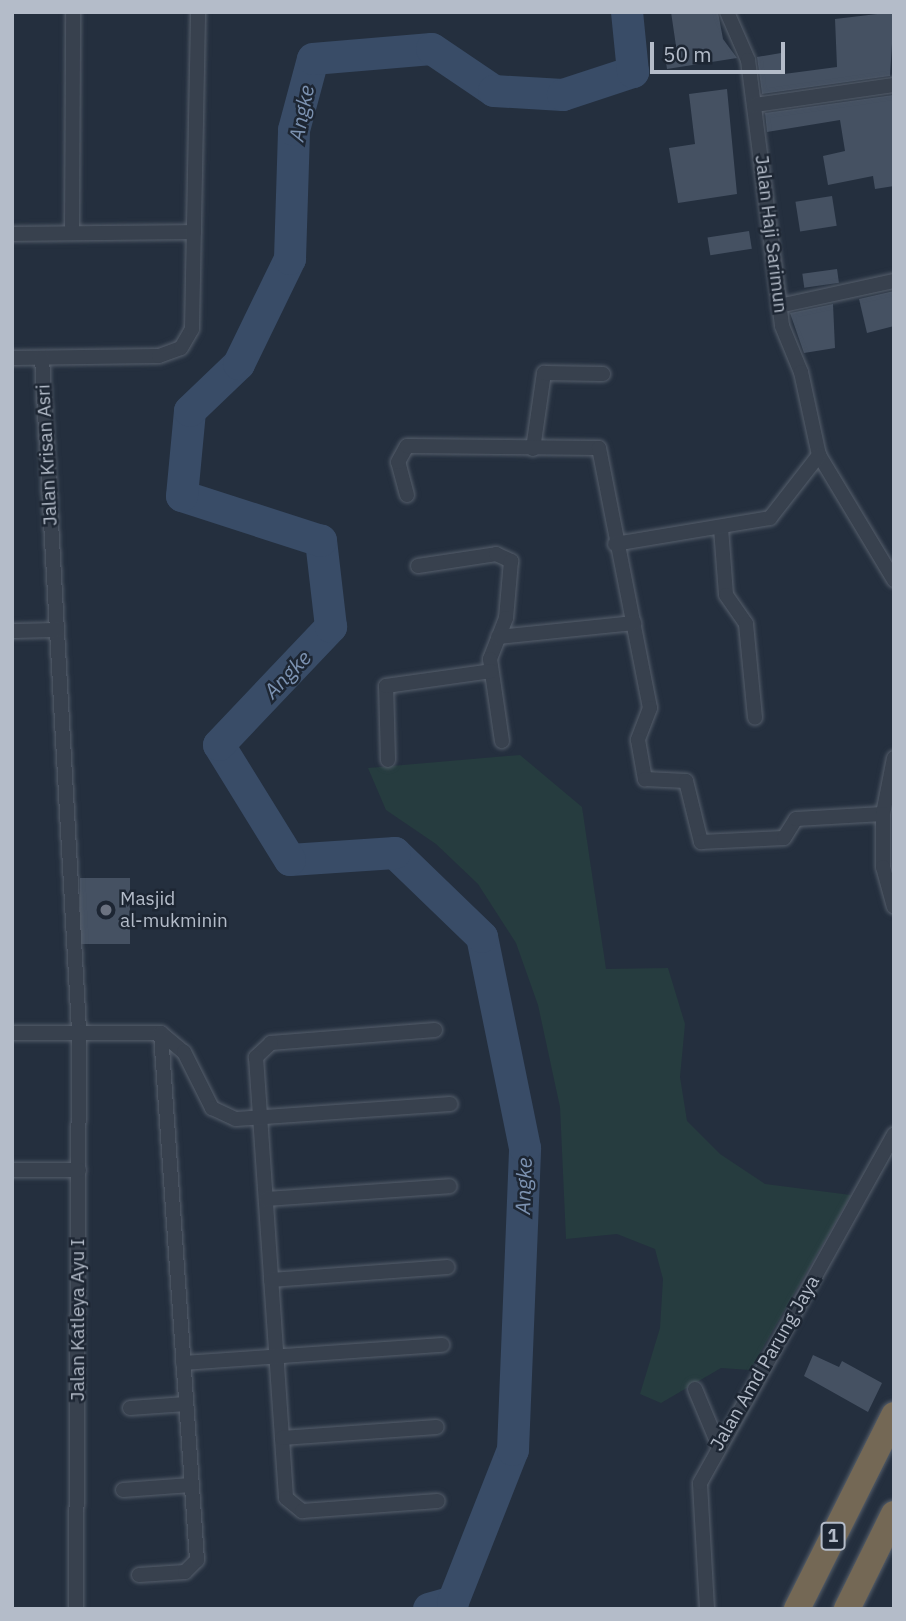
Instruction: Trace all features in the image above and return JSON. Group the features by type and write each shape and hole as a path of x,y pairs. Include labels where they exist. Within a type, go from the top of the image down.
{"highway":[{"name":"1","path":"797,1609 894,1415"},
{"name":"1","path":"847,1609 894,1514"}],"street":[{"path":"72,233 73,12"},
{"name":"Jalan Krisan Asri","path":"79,1031 42,358 159,356 181,348 192,329 198,12"},
{"name":"Jalan Haji Sarimun","path":"727,12 748,60 779,306 819,455"},
{"path":"755,105 894,85"},
{"path":"12,234 194,232"},
{"path":"779,306 894,281"},
{"path":"12,358 42,358"},
{"path":"533,449 544,373 603,374"},
{"path":"407,495 398,462 407,446 602,451 615,544 650,708 638,740 643,774 653,782 686,781 698,840 784,838 796,819 883,814"},
{"path":"615,544 721,528 777,513 819,455 894,580"},
{"path":"721,528 726,595 746,624 754,718"},
{"path":"418,566 470,556 508,558 506,618 498,637 491,671 502,741"},
{"path":"498,637 634,624"},
{"path":"12,631 57,630"},
{"path":"388,760 386,686 491,671"},
{"path":"894,758 883,814 883,867 894,907"},
{"path":"435,1030 261,1048 256,1057 282,1438 292,1508 438,1501"},
{"name":"Jalan Katleya Ayu I","path":"76,1609 79,1031"},
{"path":"12,1032 161,1033 175,1039 193,1079 222,1115 260,1118 450,1104"},
{"path":"139,1575 194,1568 191,1485 161,1033"},
{"name":"Jalan Amd Parung Jaya","path":"707,1609 697,1498 718,1444 894,1133"},
{"path":"12,1170 79,1170"},
{"path":"266,1199 450,1186"},
{"path":"271,1280 448,1267"},
{"path":"183,1363 442,1345"},
{"path":"695,1389 718,1444"},
{"path":"130,1408 186,1404"},
{"path":"282,1438 438,1427"},
{"path":"123,1490 191,1485"}],"green space":[{"path":"520,755 582,807 606,969 668,968 685,1024 680,1077 687,1121 720,1154 765,1184 851,1195 750,1370 721,1368 661,1403 640,1394 660,1328 663,1279 655,1249 617,1234 566,1239 560,1107 538,1005 516,943 478,884 436,844 386,810 368,768"}],"building":[{"path":"671,12 718,12 723,39 737,58 667,69 664,48 676,46"},
{"path":"894,12 890,76 762,94 757,57 781,53 784,74 837,67 835,19"},
{"path":"727,89 737,194 678,203 669,148 695,144 689,94"},
{"path":"893,95 894,186 875,189 873,176 828,185 823,156 845,151 840,120 767,132 765,113"},
{"path":"832,196 837,226 800,231 795,202"},
{"path":"749,231 752,249 710,255 708,238"},
{"path":"837,269 839,283 804,288 802,274"},
{"path":"894,291 894,326 867,333 859,299"},
{"path":"833,304 835,348 804,353 790,313"},
{"name":"Masjid al-mukminin","path":"80,878 130,878 130,944 80,944"},
{"path":"813,1355 839,1367 842,1361 882,1383 868,1412 804,1376"}],"waterway":[{"name":"Angke","path":"429,1609 453,1602 513,1450 525,1148 482,937 395,853 290,860 219,745 331,627 321,541 182,496 190,411 239,364 290,259 294,130 313,59 432,49 494,91 563,95 633,72 627,12"}],"place":[{"name":"Masjid al-mukminin","path":"106,910"}]}
